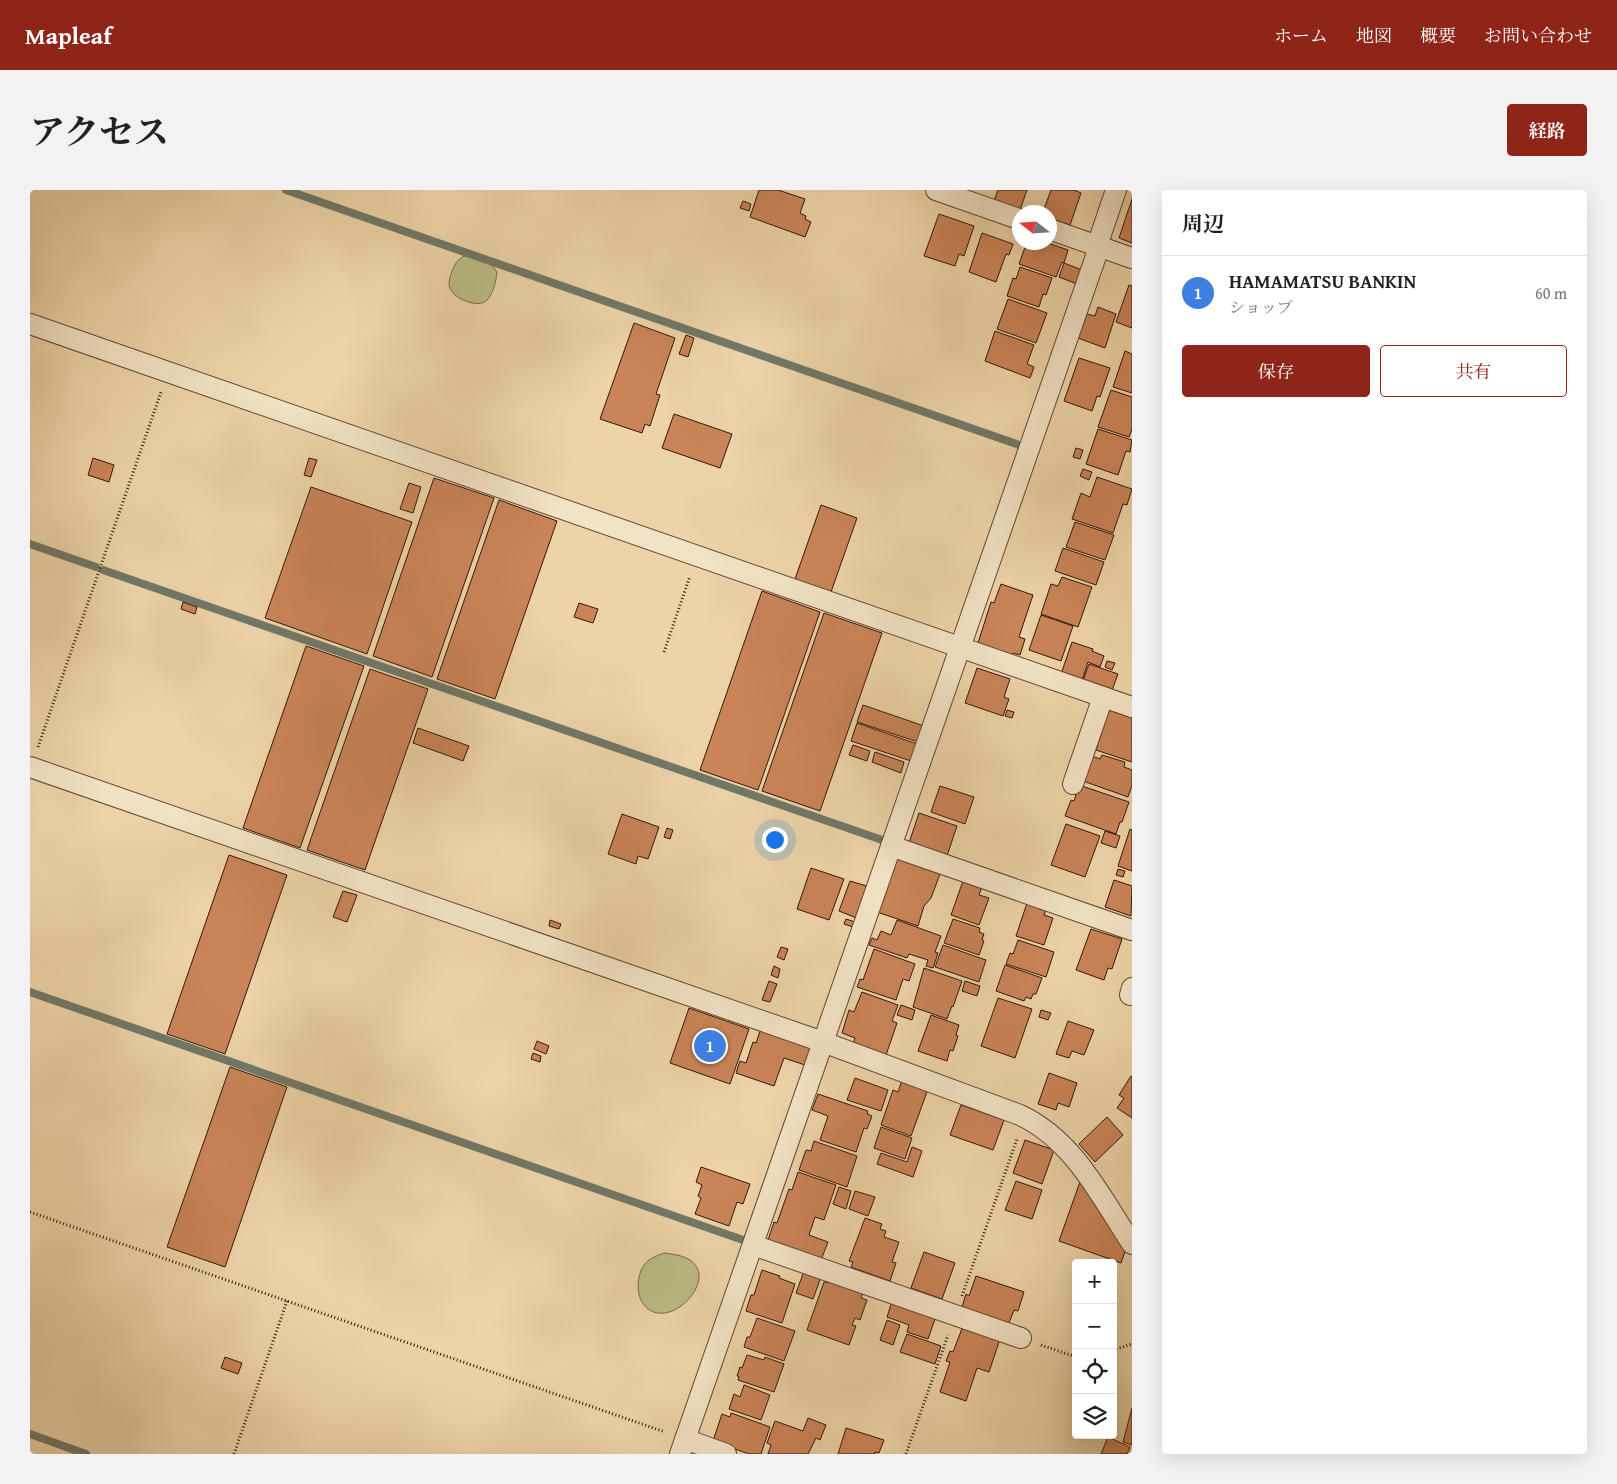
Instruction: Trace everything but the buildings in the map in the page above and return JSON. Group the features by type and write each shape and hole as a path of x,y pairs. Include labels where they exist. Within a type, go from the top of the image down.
{"street":[{"path":"936,190 1012,216"},
{"path":"726,1454 682,1447 1095,259 1116,190"},
{"path":"1057,231 1132,258"},
{"path":"30,324 1132,707"},
{"path":"1073,784 1103,697"},
{"path":"30,767 823,1042 1024,1117 1037,1123 1052,1135 1078,1162 1132,1244"},
{"path":"891,846 1132,930"},
{"path":"753,1244 1022,1338"}],"path":[{"path":"30,767 168,372"},
{"path":"664,652 697,556"},
{"path":"906,1454 1024,1117"},
{"path":"30,1212 287,1301 682,1447"},
{"path":"234,1454 287,1301"},
{"path":"1022,1338 1072,1356"},
{"path":"1116,1349 1132,1344"}],"green space":[{"path":"464,256 483,260 497,272 492,292 486,301 482,303 467,302 453,293 450,288 449,281 455,264"},
{"path":"664,1253 690,1260 698,1269 699,1280 694,1292 686,1302 675,1310 663,1313 652,1311 642,1302 638,1284 640,1274 646,1263 653,1257"}],"waterway":[{"path":"286,190 1022,446"},
{"path":"30,544 96,567"},
{"path":"103,570 885,841"},
{"path":"30,992 746,1241"},
{"path":"30,1434 86,1454"}],"place":[{"name":"HAMAMATSU BANKIN","path":"710,1046"}]}
